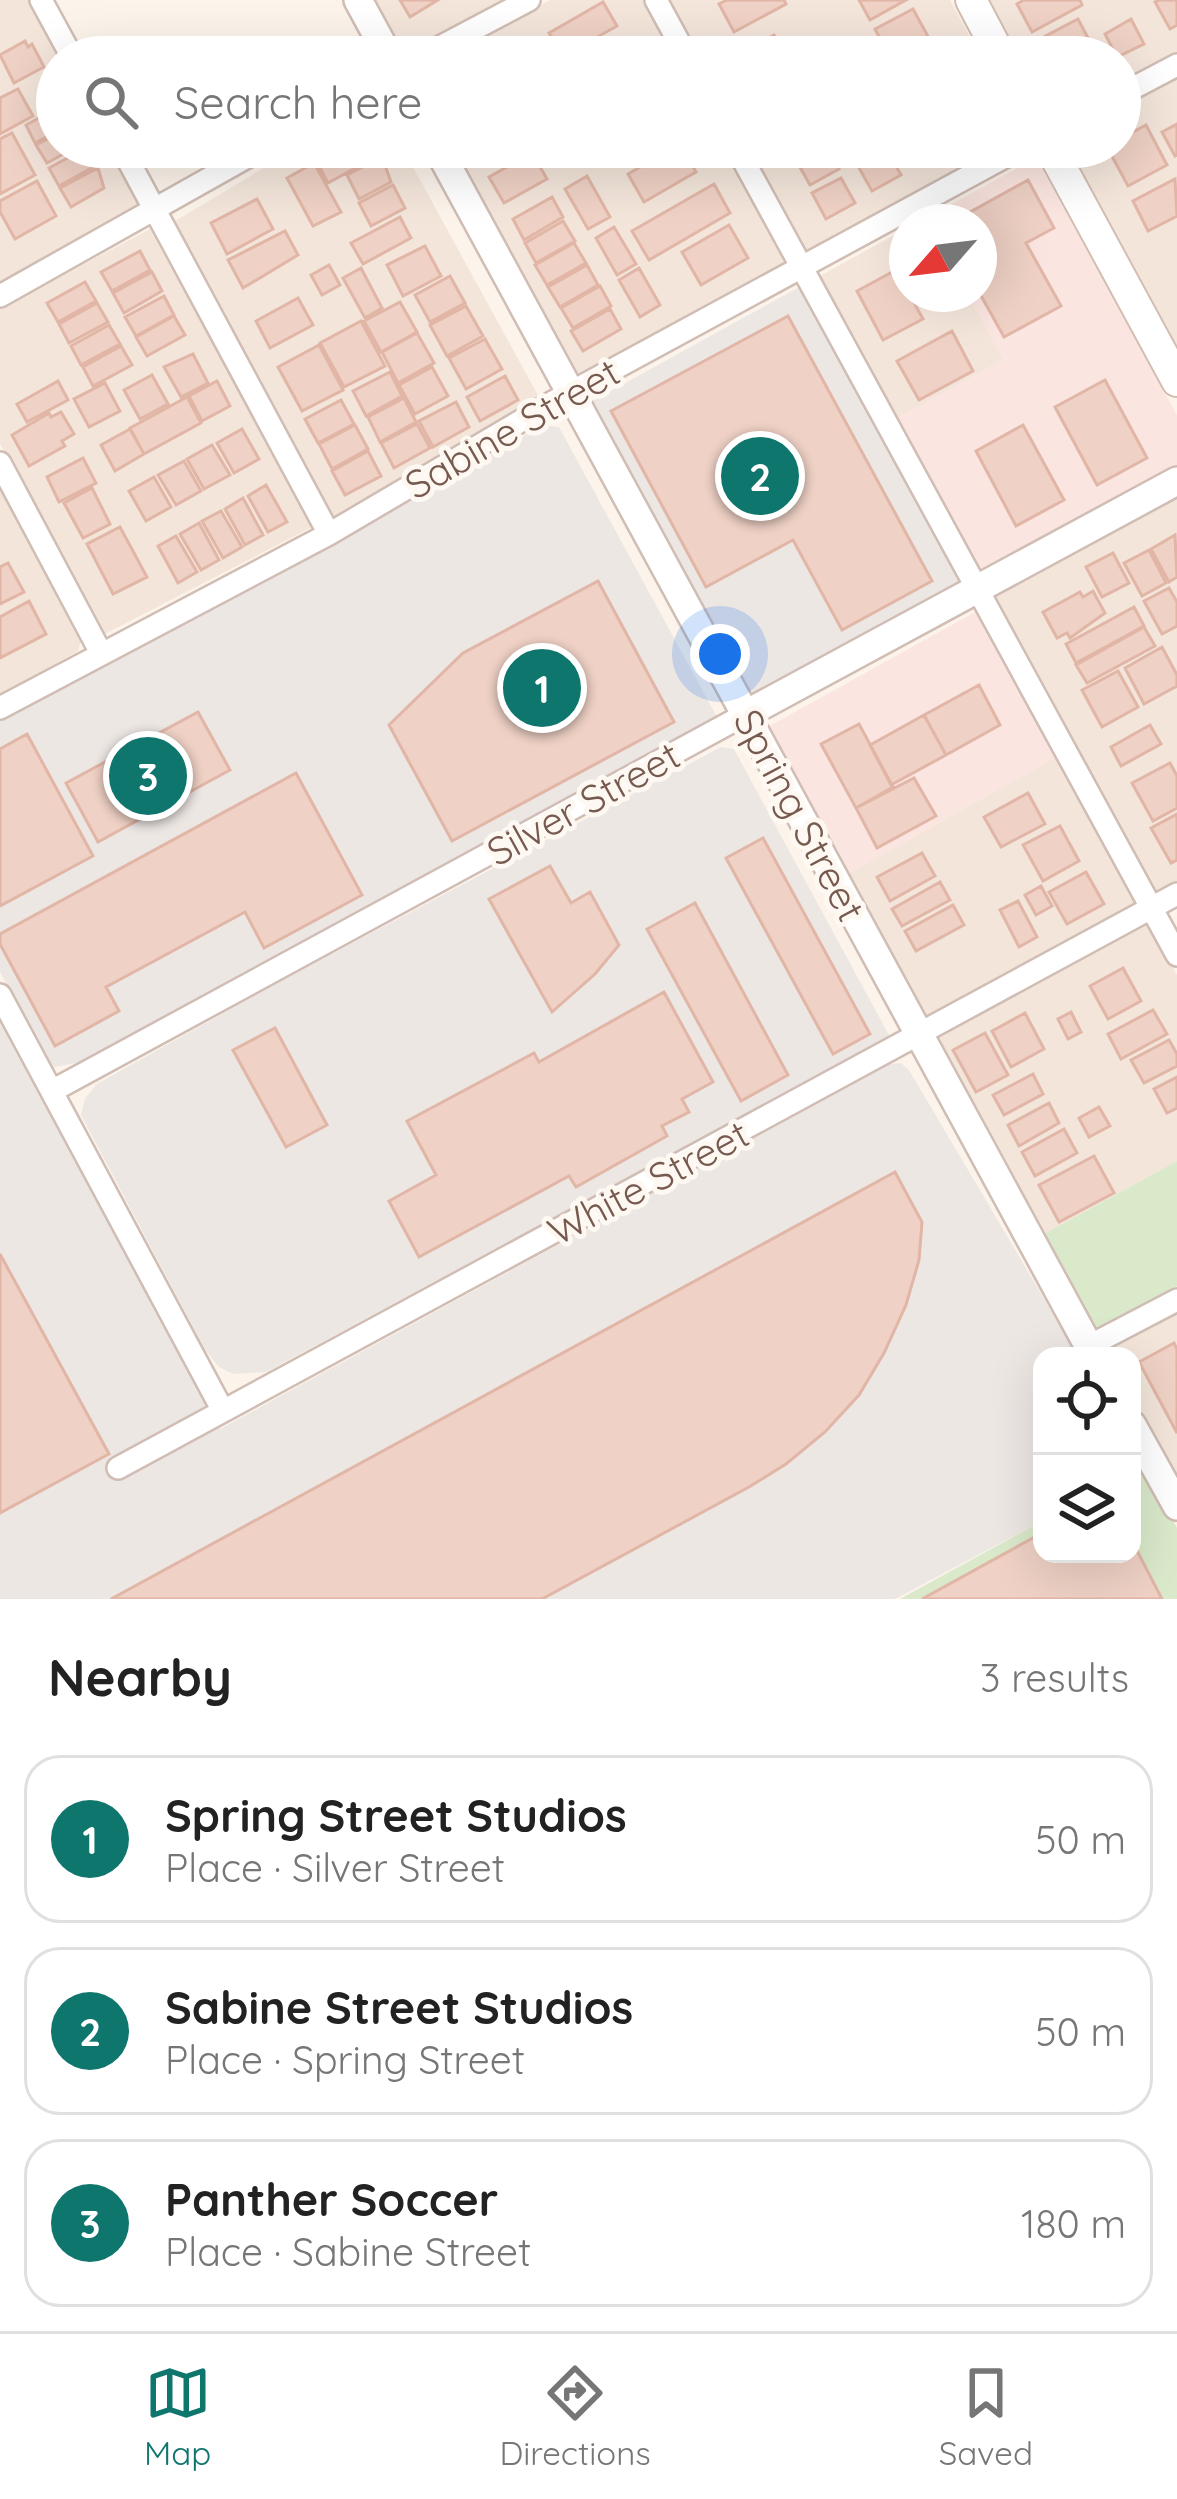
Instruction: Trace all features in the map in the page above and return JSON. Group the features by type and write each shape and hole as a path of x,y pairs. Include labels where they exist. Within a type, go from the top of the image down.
{"main road":[{"path":"970,0 990,36"},
{"path":"1061,168 1177,381"}],"street":[{"path":"41,0 61,36"},
{"path":"358,0 377,36"},
{"path":"461,36 529,0"},
{"path":"656,0 676,36"},
{"path":"1141,84 1177,64"},
{"path":"132,168 329,534"},
{"path":"0,296 228,168"},
{"name":"Spring Street","path":"448,168 1090,1347"},
{"path":"747,168 1177,955"},
{"name":"Sabine Street","path":"0,708 329,534 571,393 985,168"},
{"path":"0,463 101,653"},
{"name":"Silver Street","path":"52,1091 1177,481"},
{"name":"White Street","path":"118,1468 1177,894"},
{"path":"0,994 223,1411"},
{"path":"1099,1347 1177,1300"},
{"path":"1141,1441 1177,1506"}],"shaded area":[{"path":"0,0 30,0 50,36 36,36 36,168 121,168 141,205 0,282"},
{"path":"368,0 510,0 445,36 388,36"},
{"path":"550,0 643,0 663,36 484,36"},
{"path":"667,0 950,0 970,36 687,36"},
{"path":"987,0 1177,0 1177,52 1141,72 1141,36 1007,36"},
{"path":"1177,76 1177,345 1080,168 1141,168 1141,96"},
{"path":"264,168 414,168 540,399 333,519 175,221"},
{"path":"461,168 735,168 783,256 778,273 578,382"},
{"path":"759,168 965,168 900,204 889,204 889,210 807,255"},
{"path":"1018,168 1041,168 1177,415 1177,468 982,576 896,419 1003,359 978,312 997,312 997,204 952,204"},
{"path":"150,229 312,527 103,635 0,444 0,309"},
{"path":"889,238 889,312 978,312 1004,360 896,419 818,277"},
{"path":"801,286 964,585 749,701 587,404"},
{"path":"543,425 559,427 717,717 634,768 77,1063 54,1067 0,972 0,719 398,508"},
{"path":"0,485 82,637 78,651 0,695"},
{"path":"1177,497 1177,885 1155,897 991,598"},
{"path":"977,611 1056,757 846,875 766,728"},
{"path":"721,747 734,749 890,1037 266,1372 233,1374 219,1367 205,1350 81,1115 85,1098 97,1084 268,988"},
{"path":"1056,757 1138,906 926,1023 846,875"},
{"path":"1148,923 1177,975 1177,1161 1044,1234 935,1039"},
{"path":"0,1022 220,1429 890,1064 901,1063 909,1070 1073,1347 1033,1347 1033,1526 895,1599 0,1599"},
{"path":"1177,1311 1177,1479 1141,1414 1141,1347 1109,1347"}],"green space":[{"path":"1177,1161 1177,1286 1095,1333 1044,1234"},
{"path":"1141,1466 1177,1528 1177,1599 1162,1599 1141,1558"},
{"path":"1033,1526 1033,1539 924,1599 900,1599"}],"building":[{"path":"400,0 438,0 410,17"},
{"path":"784,0 786,4 734,32 719,4"},
{"path":"859,0 906,0 870,20"},
{"path":"1080,0 1082,5 1032,32 1017,4"},
{"path":"1177,0 1177,25 1170,29 1155,2"},
{"path":"603,2 617,26 599,36 549,33"},
{"path":"913,9 928,36 879,36 875,29"},
{"path":"1078,19 1087,36 1046,36"},
{"path":"1131,19 1140,36 1106,36"},
{"path":"25,41 28,47 32,44 36,71 14,83 0,55"},
{"path":"18,89 33,116 0,134 0,98"},
{"path":"36,120 35,143 26,125"},
{"path":"1177,124 1177,155 1175,156 1162,132"},
{"path":"1146,125 1167,165 1128,186 1118,168 1141,168 1141,128"},
{"path":"12,133 35,175 0,194 0,139"},
{"path":"49,168 91,168 59,186"},
{"path":"98,168 104,188 71,207 60,188"},
{"path":"305,168 317,168 341,212 313,226 287,178"},
{"path":"320,168 355,168 328,183"},
{"path":"361,168 386,168 391,182 359,199 347,175"},
{"path":"505,168 541,168 547,179 504,203 489,177"},
{"path":"638,168 694,168 696,172 644,202 628,174"},
{"path":"800,168 838,168 839,169 810,185"},
{"path":"859,168 897,168 901,175 872,191"},
{"path":"587,176 610,217 588,229 565,189"},
{"path":"841,178 855,203 826,219 812,193"},
{"path":"1175,179 1177,216 1148,231 1133,201"},
{"path":"1028,180 1054,228 1026,243 1061,306 1004,337 990,312 997,312 997,204 985,204"},
{"path":"37,181 56,216 15,239 0,212 0,201"},
{"path":"714,184 730,213 649,260 632,231"},
{"path":"393,185 405,208 371,226 359,203"},
{"path":"552,197 563,217 524,240 513,219"},
{"path":"257,199 273,229 227,254 211,223"},
{"path":"400,217 411,238 363,264 351,243"},
{"path":"563,221 575,241 536,263 525,243"},
{"path":"729,225 748,258 701,285 682,252"},
{"path":"614,227 636,264 617,275 596,238"},
{"path":"285,231 298,255 243,288 228,260"},
{"path":"574,243 586,263 547,285 535,265"},
{"path":"425,246 441,276 403,296 387,265"},
{"path":"140,251 150,270 112,291 101,272"},
{"path":"329,265 340,285 322,295 311,275"},
{"path":"587,265 598,285 560,307 548,287"},
{"path":"361,268 382,308 365,318 343,278"},
{"path":"639,268 660,305 640,317 619,280"},
{"path":"152,272 162,291 124,313 113,293"},
{"path":"889,274 889,312 919,312 923,319 883,340 857,291"},
{"path":"450,276 465,303 430,322 415,295"},
{"path":"85,282 96,301 58,322 47,303"},
{"path":"600,286 611,306 573,328 561,308"},
{"path":"164,296 174,315 136,336 125,317"},
{"path":"298,298 313,325 270,348 256,321"},
{"path":"400,302 417,332 381,352 364,321"},
{"path":"97,303 108,322 69,343 59,324"},
{"path":"466,306 483,336 447,356 430,325"},
{"path":"610,309 621,329 583,351 571,331"},
{"path":"174,316 185,335 147,356 136,337"},
{"path":"788,316 932,581 842,630 793,540 706,587 611,411"},
{"path":"361,321 385,366 344,387 320,343"},
{"path":"109,325 120,344 81,365 71,346"},
{"path":"952,331 973,371 919,400 897,361"},
{"path":"417,333 434,363 398,383 382,352"},
{"path":"485,339 502,369 466,389 449,358"},
{"path":"319,345 343,390 302,411 278,367"},
{"path":"121,346 132,365 93,386 83,367"},
{"path":"193,354 208,383 181,397 164,367"},
{"path":"432,367 448,396 415,414 399,385"},
{"path":"390,372 402,396 366,416 353,391"},
{"path":"152,375 168,404 140,419 124,390"},
{"path":"505,376 518,400 480,421 467,397"},
{"path":"1105,380 1147,458 1097,485 1055,407"},
{"path":"58,381 68,400 27,422 17,404"},
{"path":"217,381 230,406 202,421 189,396"},
{"path":"105,383 120,411 89,427 74,399"},
{"path":"187,397 201,423 144,454 130,428"},
{"path":"404,398 416,422 380,442 368,417"},
{"path":"341,400 354,424 318,443 305,419"},
{"path":"456,402 469,427 433,447 419,421"},
{"path":"61,412 74,434 62,441 65,446 29,466 12,435 49,413 51,417"},
{"path":"417,424 430,448 394,468 381,443"},
{"path":"355,425 368,449 332,469 319,444"},
{"path":"1023,425 1064,500 1016,526 976,451"},
{"path":"130,429 144,454 115,471 101,445"},
{"path":"242,429 259,459 234,473 217,443"},
{"path":"212,445 230,475 204,489 187,459"},
{"path":"368,451 381,476 345,495 332,471"},
{"path":"83,458 96,483 59,502 47,477"},
{"path":"184,461 201,491 176,505 158,475"},
{"path":"154,477 171,507 146,521 129,491"},
{"path":"266,485 287,522 268,532 248,496"},
{"path":"92,488 110,524 83,538 64,503"},
{"path":"243,498 263,535 245,545 225,509"},
{"path":"221,511 242,547 223,558 202,521"},
{"path":"199,523 219,560 201,570 180,534"},
{"path":"120,527 147,577 113,594 87,544"},
{"path":"1175,535 1177,577 1169,582 1151,549"},
{"path":"176,536 197,572 178,583 158,546"},
{"path":"1149,550 1166,583 1142,596 1124,563"},
{"path":"1113,553 1129,583 1102,597 1086,567"},
{"path":"8,563 24,592 0,604 0,567"},
{"path":"598,581 674,722 452,841 389,725 463,653"},
{"path":"1169,588 1177,602 1177,626 1162,634 1144,601"},
{"path":"1093,591 1105,613 1070,638 1067,633 1057,638 1043,612 1080,592 1083,597"},
{"path":"29,601 46,634 0,658 0,617"},
{"path":"1134,607 1144,626 1076,663 1066,644"},
{"path":"1144,627 1155,646 1087,683 1076,665"},
{"path":"1162,647 1177,675 1177,686 1144,704 1125,668"},
{"path":"1118,671 1138,707 1102,727 1082,690"},
{"path":"979,685 1000,725 946,755 924,715"},
{"path":"198,712 230,770 98,842 66,783"},
{"path":"924,715 946,755 891,785 870,745"},
{"path":"859,724 893,787 856,808 821,744"},
{"path":"1150,725 1161,744 1121,766 1111,747"},
{"path":"27,734 93,856 0,906 0,749"},
{"path":"1170,763 1177,776 1177,808 1153,821 1132,783"},
{"path":"296,773 362,895 264,948 245,912 106,987 119,1011 55,1046 0,944 0,934"},
{"path":"914,778 936,816 877,848 856,808"},
{"path":"1028,793 1045,824 1001,847 984,817"},
{"path":"1177,814 1177,860 1171,863 1151,828"},
{"path":"1060,826 1079,861 1043,881 1023,845"},
{"path":"763,838 870,1034 833,1054 726,858"},
{"path":"922,853 935,876 890,901 877,877"},
{"path":"550,866 571,903 590,892 619,945 552,1012 489,899"},
{"path":"1086,872 1104,904 1067,924 1049,892"},
{"path":"940,882 950,900 902,926 892,909"},
{"path":"1041,886 1052,906 1036,915 1025,895"},
{"path":"1018,901 1037,937 1019,947 1000,910"},
{"path":"695,903 788,1075 741,1101 647,929"},
{"path":"953,905 964,925 916,951 905,931"},
{"path":"1123,968 1141,1001 1108,1019 1090,986"},
{"path":"664,992 713,1082 682,1099 689,1112 662,1126 667,1136 576,1187 569,1176 419,1257 389,1201 436,1175 407,1121 534,1053 539,1062"},
{"path":"1153,1010 1167,1034 1121,1059 1108,1034"},
{"path":"1071,1012 1081,1032 1068,1039 1058,1019"},
{"path":"1025,1013 1044,1049 1011,1067 992,1031"},
{"path":"275,1028 327,1125 286,1147 233,1050"},
{"path":"985,1033 1008,1075 976,1092 953,1050"},
{"path":"1169,1040 1177,1066 1144,1083 1131,1060"},
{"path":"1033,1074 1043,1094 1004,1115 993,1095"},
{"path":"1177,1077 1177,1108 1167,1113 1154,1089"},
{"path":"1049,1103 1059,1123 1019,1146 1008,1125"},
{"path":"1099,1107 1110,1126 1089,1137 1079,1118"},
{"path":"1064,1129 1077,1153 1035,1176 1022,1152"},
{"path":"1094,1156 1114,1193 1059,1222 1039,1185"},
{"path":"895,1172 922,1222 919,1260 906,1305 884,1353 859,1395 825,1432 749,1487 542,1599 111,1599"},
{"path":"0,1254 109,1454 0,1513"},
{"path":"1174,1343 1177,1433 1141,1366 1141,1361"},
{"path":"1033,1538 1033,1563 1141,1563 1141,1558 1162,1599 922,1599"}],"place":[{"name":"Sabine Street Studios","path":"760,476"},
{"name":"Spring Street Studios","path":"542,688"},
{"name":"Panther Soccer","path":"148,776"}]}
